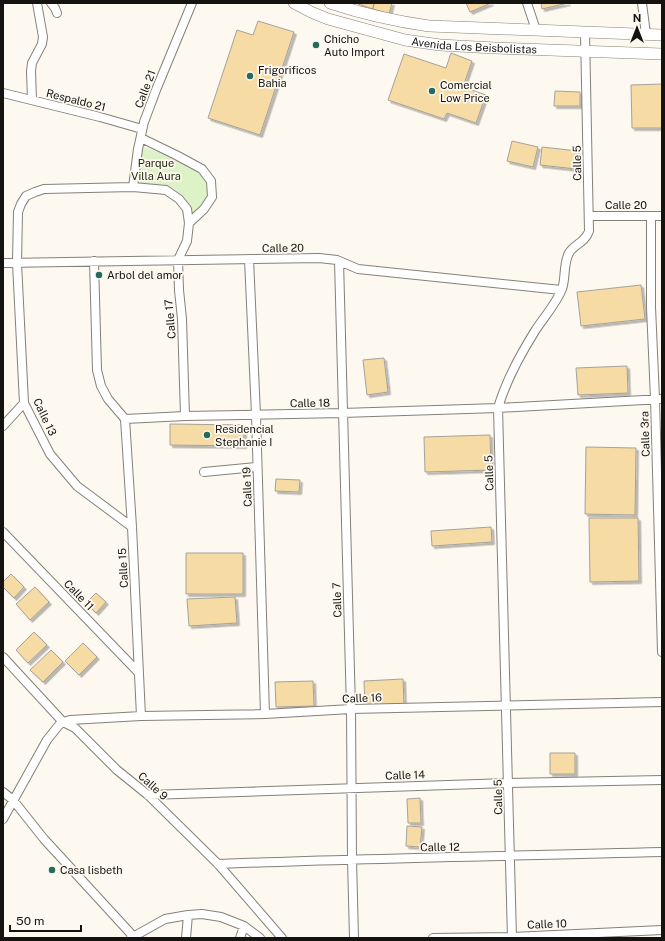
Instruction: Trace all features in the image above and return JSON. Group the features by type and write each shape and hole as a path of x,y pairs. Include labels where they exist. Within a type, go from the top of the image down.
{"main road":[{"name":"Avenida Los Beisbolistas","path":"294,3 328,19 406,40 440,45 662,54"},
{"name":"Avenida Los Beisbolistas","path":"330,3 367,15 429,26 662,35"}],"street":[{"path":"32,100 32,63 42,44 43,37 37,3"},
{"path":"51,3 57,13"},
{"name":"Calle 21","path":"133,187 141,134 156,90 192,3"},
{"path":"527,3 536,30"},
{"path":"642,3 646,34"},
{"name":"Calle 5","path":"512,937 498,408 503,390 512,373 535,331 561,290 570,250 584,240 587,235 589,216 585,33"},
{"name":"Respaldo 21","path":"3,93 32,100 141,134"},
{"path":"141,134 202,169 211,181 212,197 204,209 189,223"},
{"name":"Calle 17","path":"133,187 166,190 179,199 187,209 189,223 187,241 178,260 182,319 185,416"},
{"name":"Calle 13","path":"132,527 77,486 50,454 24,403 17,263 18,212 26,196 44,189 133,187"},
{"name":"Calle 20","path":"589,216 662,216"},
{"name":"Calle 3ra","path":"651,216 651,307 659,399 662,652"},
{"name":"Calle 20","path":"3,263 320,258 339,261 358,269 561,290"},
{"name":"Calle 19","path":"249,259 256,415 265,714"},
{"path":"94,261 97,370 101,386 108,399 125,419"},
{"name":"Calle 7","path":"339,261 351,709 354,938"},
{"name":"Calle 18","path":"125,419 185,416 498,408 659,399"},
{"path":"3,426 24,403"},
{"name":"Calle 15","path":"125,419 141,716"},
{"path":"204,472 257,467"},
{"name":"Calle 11","path":"3,532 138,672"},
{"name":"Calle 9","path":"3,657 63,722 75,728 118,770 148,795 218,864 282,938"},
{"name":"Calle 16","path":"63,722 70,720 141,716 265,714 351,709 662,702"},
{"path":"3,818 47,740 63,722"},
{"name":"Calle 14","path":"148,795 508,783 662,780"},
{"path":"3,792 13,800 44,839 132,937 165,919 188,914 202,914 221,917 244,926 260,938"},
{"name":"Calle 12","path":"218,864 352,859 662,852"},
{"path":"186,938 188,914"},
{"path":"240,938 244,926"},
{"name":"Calle 10","path":"432,938 512,937 662,930"}],"green space":[{"name":"Parque Villa Aura","path":"141,146 175,158 199,171 207,182 209,195 192,215 184,198 173,188 166,185 137,187"}],"building":[{"path":"374,3 373,9 358,4"},
{"path":"374,3 392,3 389,14 373,9"},
{"path":"466,3 491,3 470,12"},
{"path":"541,3 568,3 542,9"},
{"name":"Frigorificos Bahia","path":"258,21 294,32 260,135 208,118 237,30 253,35"},
{"name":"Comercial Low Price","path":"451,53 472,61 463,87 486,95 476,123 447,113 444,119 388,100 404,54 446,68"},
{"path":"662,84 662,128 632,128 631,85"},
{"path":"555,91 580,92 580,106 554,106"},
{"path":"512,141 538,147 533,167 507,161"},
{"path":"542,147 578,151 576,169 540,165"},
{"path":"641,285 645,319 581,326 577,292"},
{"path":"384,358 388,392 367,395 363,360"},
{"path":"627,366 628,393 578,395 576,368"},
{"name":"Residencial Stephanie I","path":"170,424 244,425 244,446 170,445"},
{"path":"490,435 491,470 425,472 424,437"},
{"path":"586,447 636,448 635,515 585,514"},
{"path":"276,479 300,480 299,492 275,491"},
{"path":"589,518 638,518 639,581 590,582"},
{"path":"491,527 492,542 432,546 431,531"},
{"path":"186,553 243,553 243,594 186,594"},
{"path":"11,574 24,587 14,598 3,587 3,582"},
{"path":"35,587 49,602 30,620 16,604"},
{"path":"96,593 106,602 96,613 86,603"},
{"path":"235,597 237,623 189,626 187,599"},
{"path":"34,632 47,645 28,663 16,650"},
{"path":"83,643 97,657 79,675 65,661"},
{"path":"51,650 63,662 43,682 30,670"},
{"path":"403,679 404,705 365,707 364,681"},
{"path":"313,681 314,706 276,707 275,682"},
{"path":"550,753 575,753 575,774 550,774"},
{"path":"420,798 421,823 408,823 407,799"},
{"path":"407,826 422,827 420,847 406,846"}],"place":[{"name":"Chicho Auto Import","path":"316,45"},
{"name":"Frigorificos Bahia","path":"250,76"},
{"name":"Comercial Low Price","path":"432,91"},
{"name":"Arbol del amor","path":"99,275"},
{"name":"Residencial Stephanie I","path":"207,435"},
{"name":"Casa lisbeth","path":"52,870"}]}
